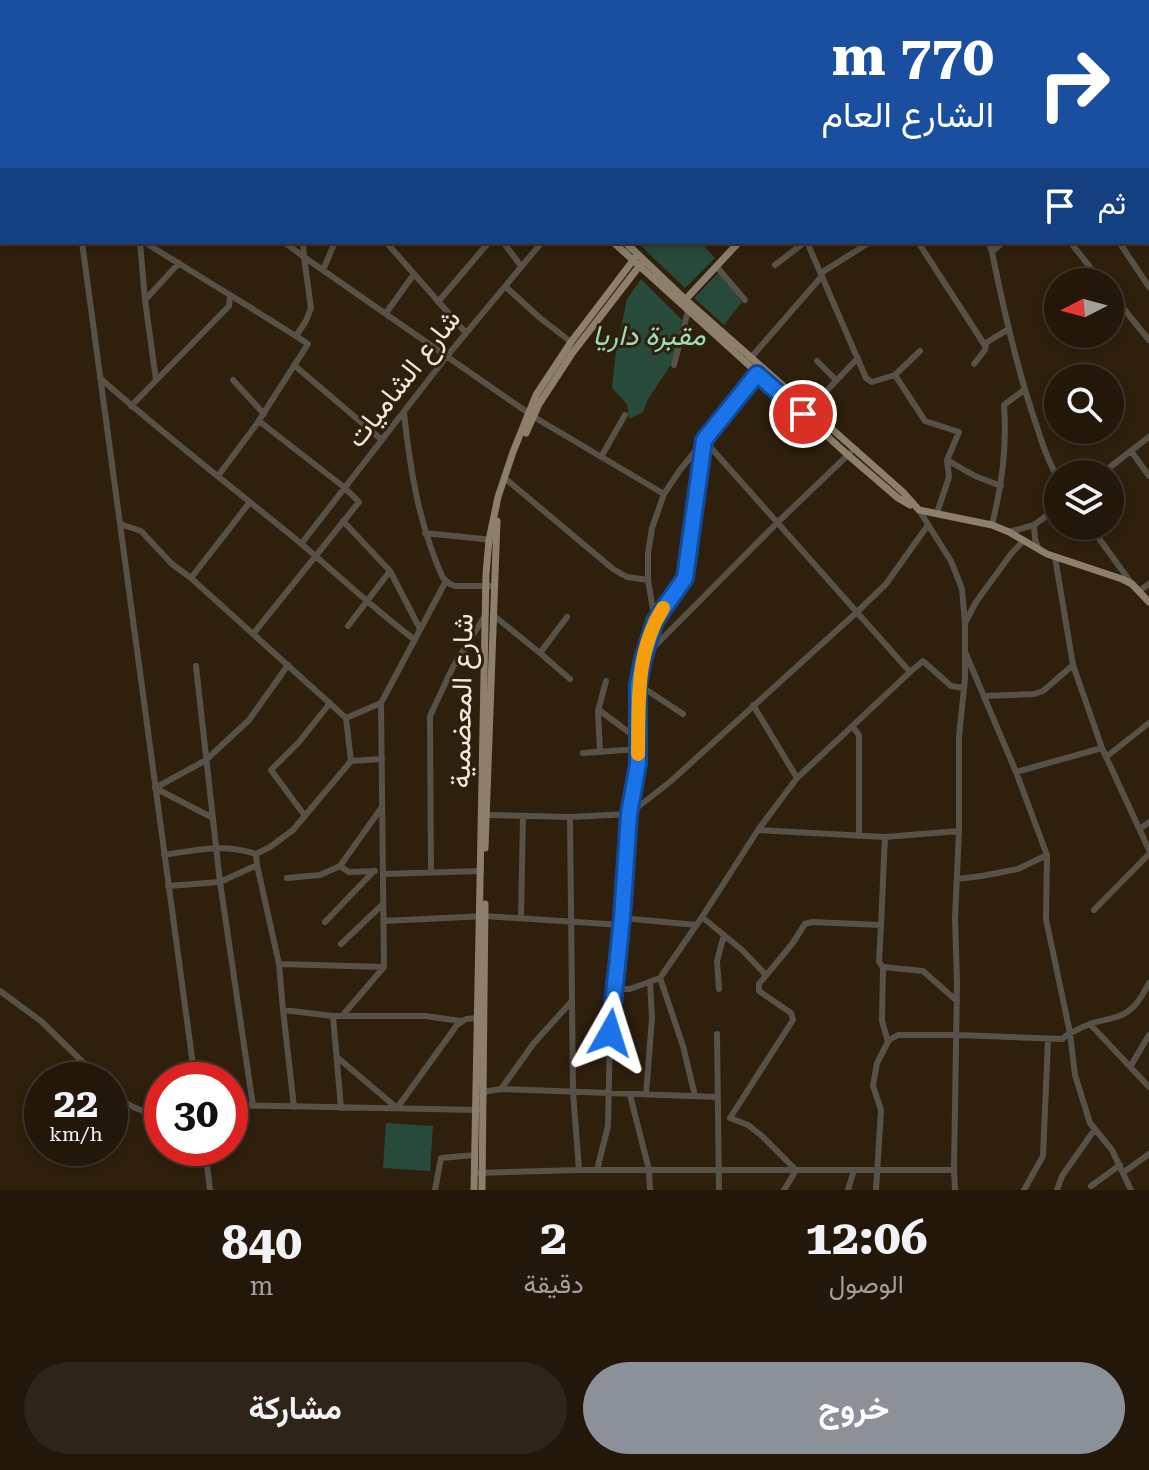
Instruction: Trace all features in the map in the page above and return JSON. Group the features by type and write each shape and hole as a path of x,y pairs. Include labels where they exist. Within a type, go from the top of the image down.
{"main road":[{"path":"683,302 737,244"},
{"path":"629,246 639,260 683,302 851,452"},
{"name":"شارع المعضمية","path":"492,540 501,497 536,395 571,342 639,260"},
{"name":"شارع المعضمية","path":"474,1190 478,1173 478,1018 492,540 503,479 531,415 639,260"},
{"path":"683,302 688,311 748,360"},
{"path":"760,371 809,409 898,498 919,510 992,525 1009,532 1055,557 1132,584 1149,602"},
{"name":"شارع المعضمية","path":"482,1190 475,1155 483,1092 481,871 484,814"}],"street":[{"path":"82,244 192,1062"},
{"path":"142,244 145,300 156,380"},
{"path":"146,244 308,344 264,414 218,476"},
{"path":"287,244 531,415 664,494"},
{"path":"296,336 311,308 303,244"},
{"path":"323,270 334,244"},
{"path":"388,244 466,333"},
{"path":"438,302 487,244"},
{"path":"504,244 521,266"},
{"name":"شارع الشاميات","path":"301,544 447,356 540,244"},
{"path":"775,265 803,244"},
{"path":"807,244 866,378 872,382 895,375 920,351"},
{"path":"748,360 822,275 867,244"},
{"path":"919,244 986,343"},
{"path":"989,244 1007,330 1049,460"},
{"path":"992,252 1001,244"},
{"path":"1072,244 1091,268"},
{"path":"1120,244 1149,287"},
{"path":"145,300 179,263"},
{"path":"716,266 745,300"},
{"path":"386,313 414,274"},
{"path":"506,287 571,342"},
{"path":"131,406 229,306 230,295"},
{"path":"1124,309 1149,340"},
{"path":"674,365 688,311"},
{"path":"986,343 1007,330"},
{"path":"974,364 985,350 986,343"},
{"path":"809,409 858,358"},
{"path":"817,361 836,380"},
{"path":"294,365 382,440"},
{"path":"655,621 648,580 648,553 664,494 760,371"},
{"path":"895,375 925,421 959,432 947,460 949,477 937,513"},
{"path":"100,378 415,640"},
{"path":"233,380 264,414"},
{"path":"992,525 1005,458 1004,405 1024,390"},
{"path":"404,412 419,513 441,574 455,586 490,586"},
{"path":"601,457 625,415"},
{"path":"253,634 359,502 259,421"},
{"path":"1119,460 1149,437"},
{"path":"704,440 910,672"},
{"path":"597,1170 608,1126 610,1033 629,814 638,764 638,685 655,621 685,578 704,440"},
{"path":"1131,451 1149,476"},
{"path":"643,659 851,452"},
{"path":"947,460 1001,486"},
{"path":"507,480 613,569 627,577 648,580"},
{"path":"191,578 250,502"},
{"path":"919,510 951,561 962,589 965,623 955,918 955,1190"},
{"path":"1009,532 1034,525 1044,518"},
{"path":"343,521 390,571 420,629"},
{"path":"120,524 141,531 172,564 346,718 351,761"},
{"path":"484,814 570,817 629,814 671,781 886,584 928,525"},
{"path":"1034,525 1039,550"},
{"path":"425,533 492,540"},
{"path":"965,623 976,602 1024,540"},
{"path":"1100,540 1132,584"},
{"path":"1055,557 1073,665 1102,748 1149,852 1094,910"},
{"path":"348,626 390,571"},
{"path":"342,1016 384,967 381,703 446,581"},
{"path":"1139,591 1149,584"},
{"path":"431,872 430,716 453,667 489,615 570,679"},
{"path":"540,653 567,617"},
{"path":"965,652 1047,855 1046,919 1070,1033 1075,1075 1090,1123 1112,1150 1131,1190"},
{"path":"614,989 630,989 660,978 758,830 797,778 910,672 923,661 951,686 964,688"},
{"path":"155,788 206,760 249,720 288,665"},
{"path":"984,696 1043,691 1073,665"},
{"path":"196,666 220,882 253,1106"},
{"path":"600,752 599,710 606,681"},
{"path":"638,685 683,714"},
{"path":"305,816 271,770 299,742 330,703"},
{"path":"346,718 381,703"},
{"path":"753,705 797,778"},
{"path":"599,710 638,739"},
{"path":"1106,757 1149,723"},
{"path":"852,726 859,735 859,836"},
{"path":"1016,772 1102,748"},
{"path":"583,753 638,749"},
{"path":"164,855 216,847 240,848 256,854 293,830 351,761 382,759"},
{"path":"155,788 213,818"},
{"path":"287,878 320,875 340,866 382,807"},
{"path":"521,918 523,816"},
{"path":"570,817 573,1092 579,1170"},
{"path":"1140,829 1149,822"},
{"path":"758,830 885,837 959,831"},
{"path":"885,837 879,962 883,967 882,1021 888,1042"},
{"path":"256,854 279,964 294,1107"},
{"path":"957,879 1018,869 1047,855"},
{"path":"168,886 220,882 257,865"},
{"path":"340,866 349,872 481,871"},
{"path":"325,922 374,871"},
{"path":"341,944 383,904"},
{"path":"384,921 482,916 697,925"},
{"path":"702,917 742,950 766,975"},
{"path":"796,1170 748,1125 730,1118 793,1020 791,1013 758,989 759,984 805,924 881,925"},
{"path":"719,989 717,961 724,935"},
{"path":"279,964 384,967"},
{"path":"883,967 923,971 957,1001"},
{"path":"660,978 683,1046 695,1096"},
{"path":"646,1095 651,1040 650,982"},
{"path":"876,1190 881,1110 873,1086 877,1063 888,1042 898,1035 1062,1039 1090,1024 1127,1013 1149,983"},
{"path":"0,991 41,1021 83,1062"},
{"path":"501,1089 534,1043 571,1002"},
{"path":"283,1010 333,1016 425,1016 461,1021 478,1018"},
{"path":"333,1016 341,1108"},
{"path":"397,1108 461,1021"},
{"path":"1090,1024 1149,1087"},
{"path":"717,1034 719,1190"},
{"path":"1130,1067 1149,1035"},
{"path":"1024,1190 1043,1156 1048,1040"},
{"path":"338,1058 397,1108"},
{"path":"483,1092 501,1089 718,1097"},
{"path":"630,1095 649,1170 650,1190"},
{"path":"248,1106 479,1110"},
{"path":"1057,1190 1062,1176 1095,1129"},
{"path":"1091,1186 1149,1154"},
{"path":"435,1190 441,1158 475,1155"},
{"path":"207,1166 210,1190"},
{"path":"784,1190 796,1170"},
{"path":"848,1190 854,1170"},
{"path":"478,1173 954,1170"}],"green space":[{"path":"706,244 704,246 715,258 685,288 641,246"},
{"path":"719,272 742,302 724,325 694,298"},
{"name":"مقبرة داريا","path":"641,279 682,320 672,363 643,412 629,419 627,404 612,388 627,299"},
{"path":"386,1123 433,1126 430,1171 383,1168"}],"slow traffic":[{"path":"638,754 638,685 655,621 663,608"}],"route":[{"path":"610,1033 629,814 638,764 638,685 655,621 685,578 704,440 757,374 803,414"}]}
